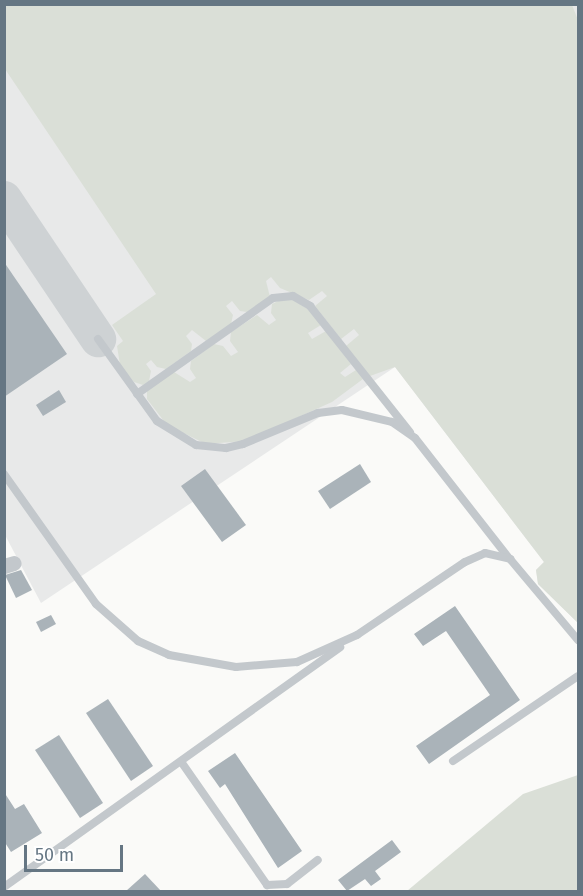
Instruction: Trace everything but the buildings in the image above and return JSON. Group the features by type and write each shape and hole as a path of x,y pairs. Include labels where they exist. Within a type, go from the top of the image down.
{"lane":[{"path":"136,394 273,298 293,296 310,306 510,559 579,640"},
{"path":"98,339 136,394 164,428 184,440 210,448 243,444 318,413 342,410 392,422 415,438"},
{"path":"4,474 96,604 138,641 169,655 201,663 269,666 297,662 357,634"},
{"path":"4,887 182,763 357,634 478,555 495,553 510,559"},
{"path":"453,761 579,676"},
{"path":"182,763 267,888 287,884 318,860"}],"shaded area":[{"path":"4,5 572,5 578,20 578,623 538,584 536,570 544,562 395,367 370,376 346,346 359,335 354,329 341,339 315,306 327,296 322,291 309,300 280,288 271,277 266,281 270,297 247,312 240,311 232,301 226,306 233,315 231,324 206,341 192,330 186,336 192,344 191,351 166,369 157,367 151,360 146,364 151,371 149,381 143,385 134,382 120,365 117,346 123,341 112,325 156,294 5,69"},
{"path":"5,5 578,5 578,623 538,584 536,570 544,562 395,367 41,603 5,535"},
{"path":"282,299 294,300 309,310 321,325 308,333 312,339 326,331 351,364 340,373 345,377 356,370 363,379 332,402 245,441 206,444 167,425 147,399 147,390 174,372 190,382 196,378 190,369 191,361 214,344 223,346 231,356 238,352 230,341 231,332 257,315 269,325 276,320 271,313 272,304"},
{"path":"578,775 578,891 407,891 523,794"}],"taxiway":[{"path":"4,199 98,339"}]}
